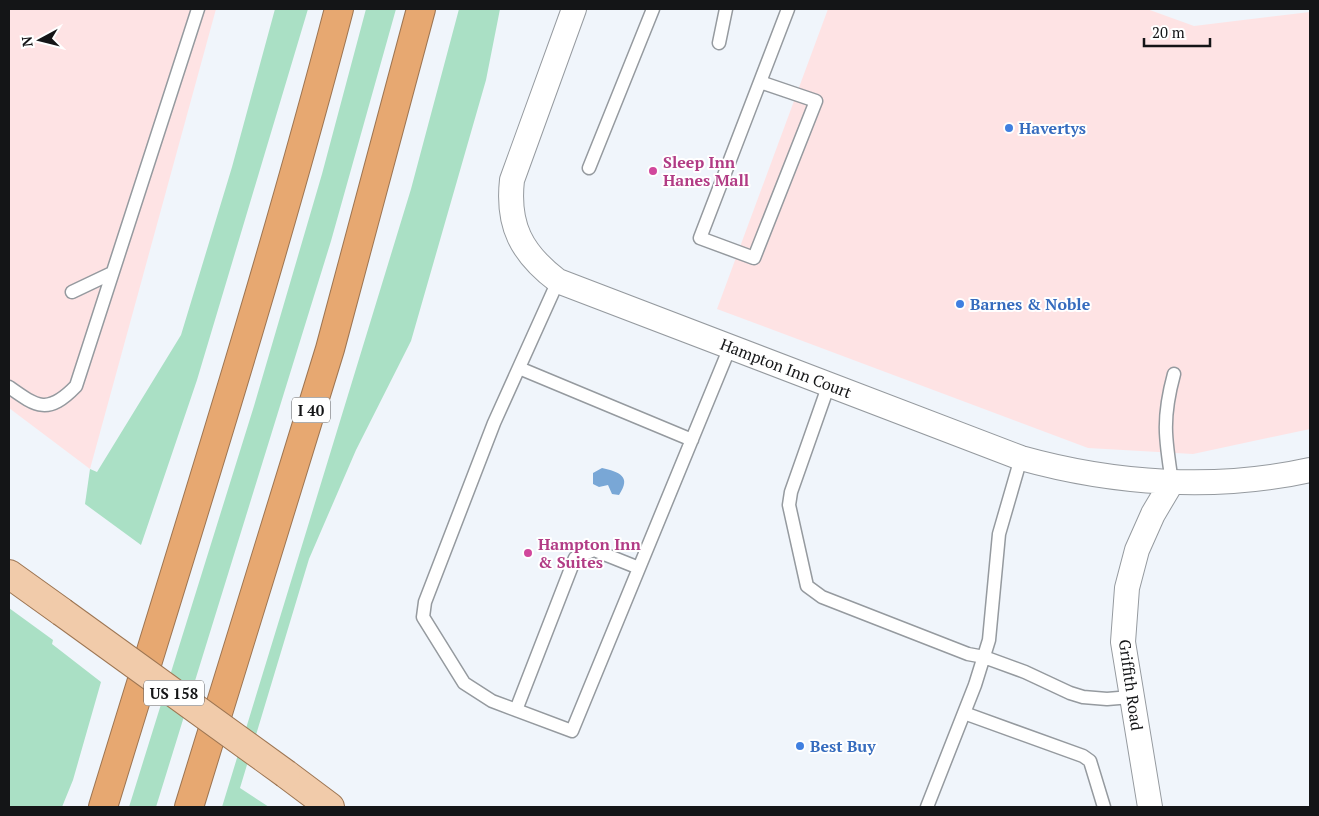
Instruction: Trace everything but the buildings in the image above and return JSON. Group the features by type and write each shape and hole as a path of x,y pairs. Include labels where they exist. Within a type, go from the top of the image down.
{"highway":[{"path":"102,806 251,324 305,138 339,9"},
{"name":"I 40","path":"188,807 330,349 421,9"}],"main road":[{"name":"US 158","path":"9,574 330,807"}],"street":[{"name":"Hampton Inn Court","path":"574,9 512,180 509,202 519,239 541,268 558,281 1021,458 1075,471 1172,482 1241,481 1310,470"},
{"name":"Griffith Road","path":"1150,807 1123,642 1127,588 1137,550 1153,514 1172,482"}],"lane":[{"path":"9,387 32,404 44,406 67,396 76,386 198,9"},
{"path":"719,43 726,9"},
{"path":"760,82 816,101 754,258 700,238 788,9"},
{"path":"589,168 651,14"},
{"path":"72,292 112,273"},
{"path":"558,281 491,432 425,602 423,617 464,683 492,701 572,731 730,347"},
{"path":"519,368 692,440"},
{"path":"1172,482 1165,423 1166,406 1174,374"},
{"path":"829,384 791,492 791,517 807,586 822,597 968,654 984,657 1083,697 1106,699 1131,697"},
{"path":"927,807 984,657 992,621 999,534 1021,458"},
{"path":"516,710 575,558 594,550 639,568"},
{"path":"964,713 1083,756 1090,761 1104,807"}],"shaded area":[{"path":"9,9 216,9 90,469 9,408"},
{"path":"828,9 1147,9 1194,26 1310,12 1310,429 1193,454 1088,448 717,309"}],"green space":[{"path":"275,9 308,9 197,380 141,545 85,504 90,469 97,472 181,335 232,167"},
{"path":"366,9 396,9 331,241 156,807 129,807 254,406 322,174"},
{"path":"459,9 500,9 486,80 411,341 356,450 309,559 240,788 269,807 222,807 411,189"},
{"path":"9,608 53,640 52,644 101,682 73,780 62,807 9,807"}],"water":[{"path":"602,468 618,473 624,479 623,489 619,495 612,494 608,485 599,487 593,484 593,473"}],"place":[{"name":"Havertys","path":"1009,128"},
{"name":"Sleep Inn Hanes Mall","path":"653,171"},
{"name":"Barnes & Noble","path":"960,304"},
{"name":"Hampton Inn & Suites","path":"528,553"},
{"name":"Best Buy","path":"800,746"}]}
